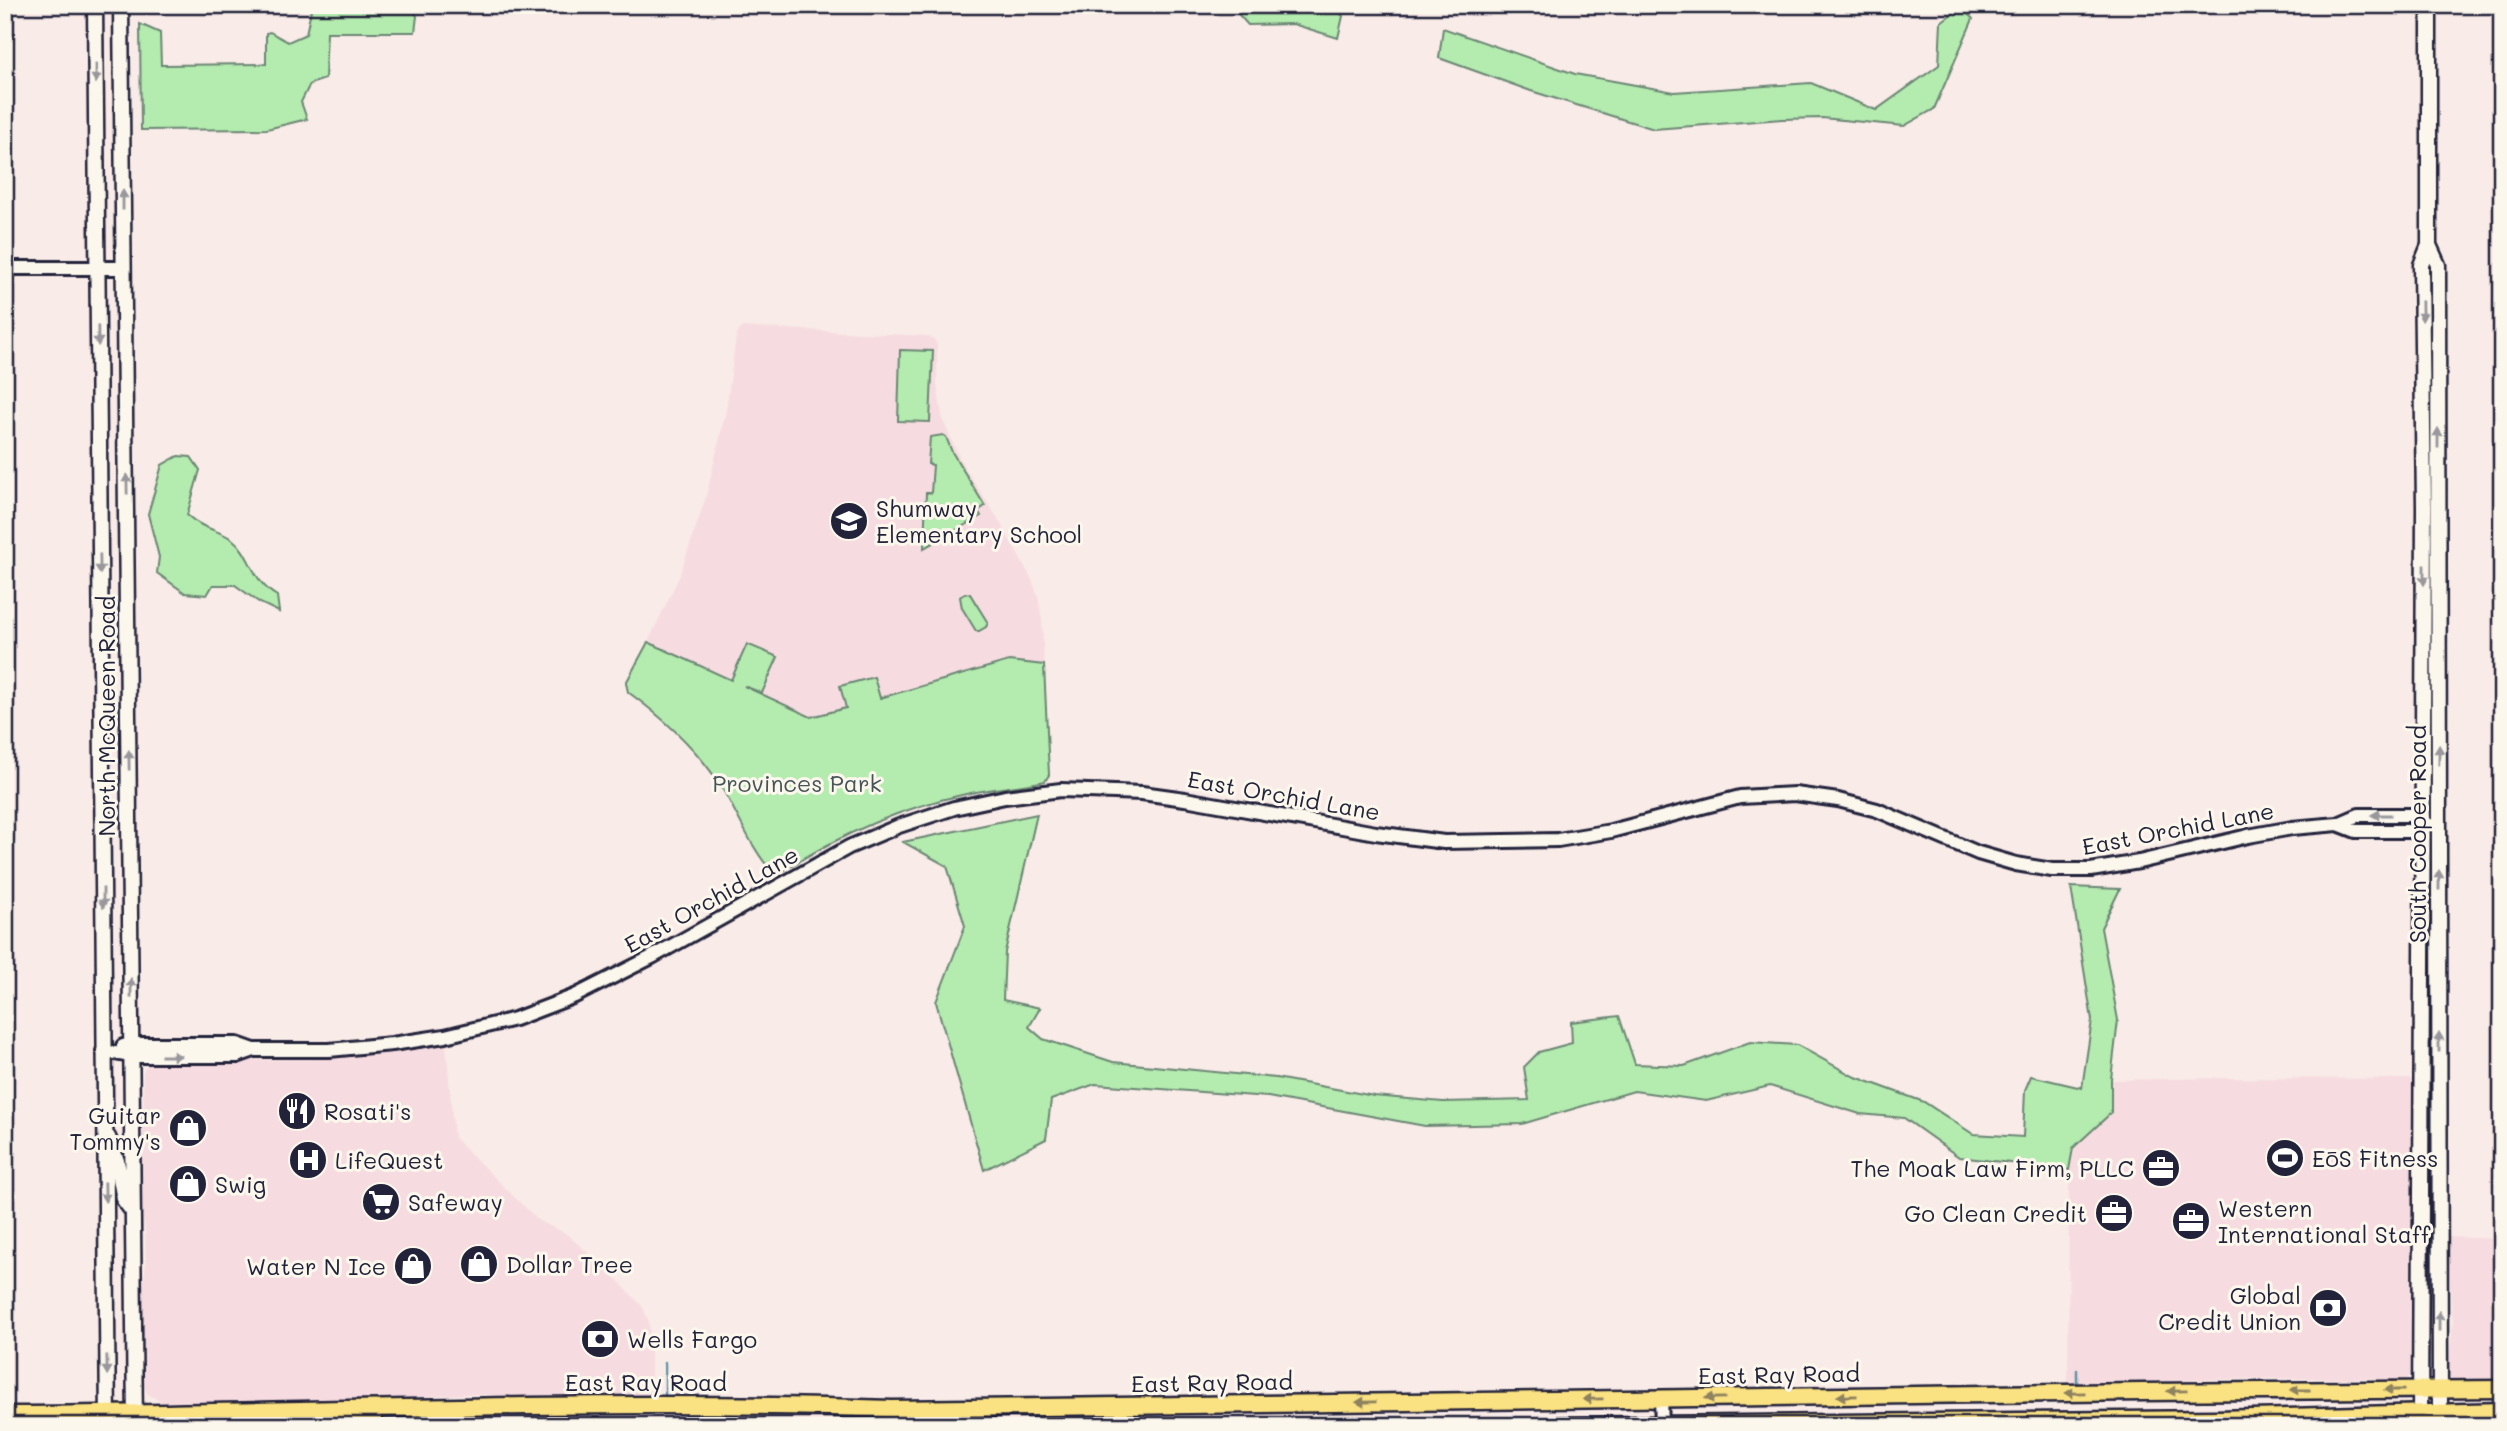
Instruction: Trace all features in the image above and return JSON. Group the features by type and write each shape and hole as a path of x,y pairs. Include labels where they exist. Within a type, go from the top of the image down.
{"main road":[{"name":"North McQueen Road","path":"95,5 108,1420"},
{"name":"North McQueen Road","path":"121,5 135,1420"},
{"name":"South Cooper Road","path":"2428,5 2430,245 2421,265 2431,507 2431,823 2439,1110 2440,1419"},
{"name":"South Cooper Road","path":"2420,1419 2422,1110 2431,823"},
{"path":"2422,1110 2439,1110"},
{"path":"104,1126 117,1161 124,1200 133,1212"},
{"name":"East Ray Road","path":"5,1415 135,1420 411,1406 764,1404 892,1409 2143,1392 2502,1390"},
{"path":"2142,1419 2143,1392"},
{"path":"326,1426 341,1420 400,1414 408,1411 411,1406"},
{"path":"1555,1426 2142,1419 2440,1419 2502,1411"}],"street":[{"path":"5,268 124,268"},
{"name":"East Orchid Lane","path":"103,1051 237,1056 254,1050 329,1050 445,1036 515,1019 575,996 652,957 849,847 899,826 954,808 1044,791 1142,793 1444,842 1558,840 1611,831 1740,797 1795,794 1838,800 1877,810 1978,853 2016,864 2052,870 2103,868 2140,862 2291,828 2337,824 2357,831 2412,831 2431,823"},
{"path":"1661,1398 1662,1425"}],"shaded area":[{"name":"Shumway Elementary School","path":"742,327 928,336 934,339 937,344 937,385 943,421 964,467 997,517 1031,578 1038,596 1042,620 1044,665 1009,661 811,717 648,642 679,577 706,497 726,411 736,336"},
{"path":"446,1044 454,1138 539,1221 565,1233 605,1267 642,1306 649,1322 651,1398 528,1398 469,1394 398,1401 183,1403 161,1402 148,1394 141,1381 140,1308 146,1263 145,1229 139,1199 139,1162 144,1120 143,1072 147,1065 152,1062 317,1059"},
{"path":"2416,1079 2416,1127 2412,1154 2412,1366 2411,1374 2405,1382 2368,1378 2224,1379 2068,1387 2069,1170 2073,1148 2111,1113 2111,1080"},
{"path":"2447,1237 2502,1239 2502,1383 2457,1382 2452,1380 2447,1371 2453,1324"}],"green space":[{"path":"312,5 409,5 417,16 415,32 327,32 325,79 310,84 301,102 307,119 267,129 141,130 140,24 160,33 161,65 266,64 266,33 270,32 288,42 306,34"},
{"path":"1230,5 1333,5 1343,16 1338,38 1293,24 1248,25"},
{"path":"1961,7 1973,19 1934,109 1904,126 1822,118 1654,129 1531,91 1439,58 1443,28 1575,74 1674,92 1811,83 1876,110 1939,65 1941,22"},
{"path":"900,350 933,351 930,422 898,421"},
{"path":"943,435 985,506 978,511 981,516 924,548 926,493 931,493 933,465 928,464 930,437"},
{"path":"178,456 191,457 200,470 187,515 199,524 232,539 238,545 262,583 277,596 279,612 260,603 235,585 213,585 207,595 185,593 157,573 159,557 148,514 162,465"},
{"path":"965,593 970,594 988,623 979,631 976,631 962,608 960,597"},
{"name":"Provinces Park","path":"648,642 731,680 747,644 778,657 762,693 744,686 811,717 846,708 840,686 874,677 880,698 1009,661 1044,665 1049,775 1045,781 966,794 894,815 826,846 783,871 773,872 759,855 722,788 702,760 668,724 628,692 626,683"},
{"path":"1037,814 1005,952 1003,1000 1040,1008 1029,1027 1043,1039 1113,1062 1276,1078 1374,1096 1443,1102 1529,1100 1524,1067 1539,1052 1572,1043 1571,1022 1619,1016 1635,1064 1684,1066 1750,1042 1797,1045 1853,1076 1924,1102 1973,1134 2023,1137 2025,1090 2031,1076 2082,1088 2092,1020 2071,887 2120,889 2101,928 2118,1020 2111,1079 2111,1113 2073,1148 2069,1170 1959,1157 1904,1118 1860,1114 1770,1086 1706,1101 1634,1091 1522,1124 1425,1126 1268,1097 1095,1084 1051,1100 1046,1139 984,1170 936,1002 965,926 947,866 903,842"}],"waterway":[{"path":"665,1363 665,1398"},
{"path":"2077,1370 2077,1383"}],"place":[{"name":"Shumway Elementary School","path":"849,521"},
{"name":"Rosati's","path":"297,1111"},
{"name":"Guitar Tommy's","path":"188,1128"},
{"name":"EōS Fitness","path":"2285,1158"},
{"name":"LifeQuest","path":"308,1160"},
{"name":"The Moak Law Firm, PLLC","path":"2161,1168"},
{"name":"Swig","path":"188,1184"},
{"name":"Safeway","path":"381,1202"},
{"name":"Go Clean Credit","path":"2114,1213"},
{"name":"Western International Staff","path":"2191,1221"},
{"name":"Dollar Tree","path":"479,1264"},
{"name":"Water N Ice","path":"413,1266"},
{"name":"Global Credit Union","path":"2328,1308"},
{"name":"Wells Fargo","path":"600,1339"}]}
